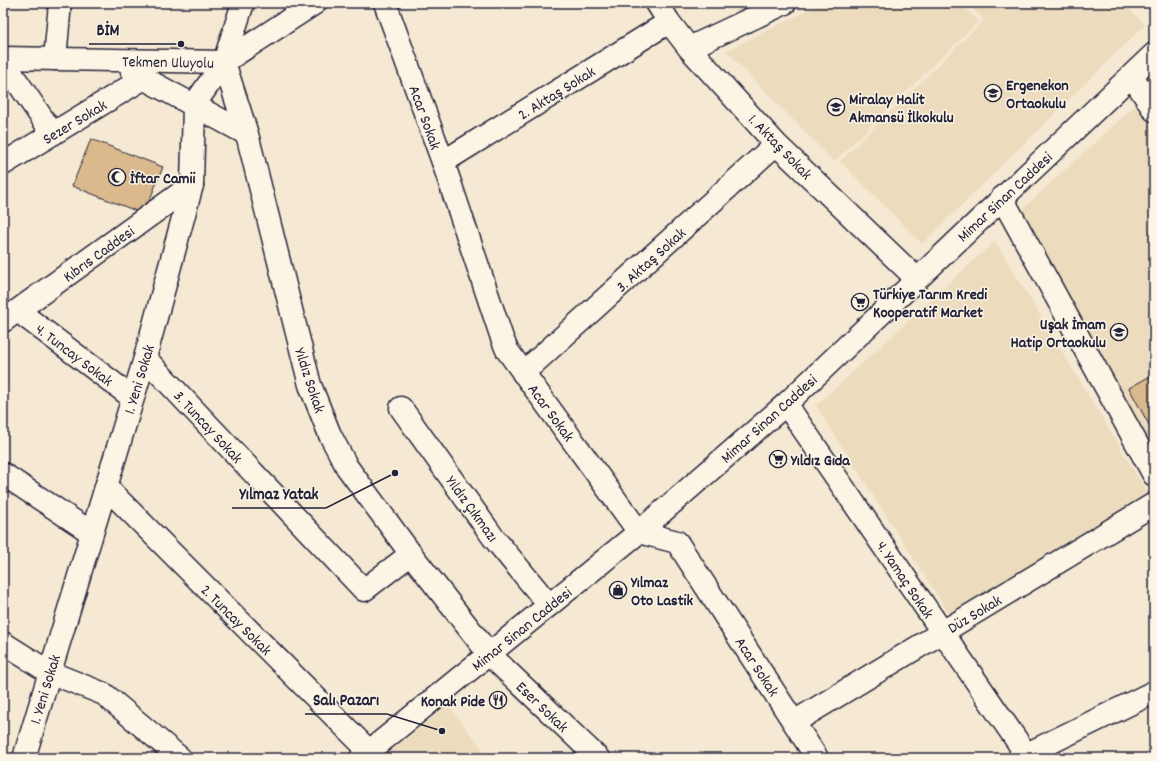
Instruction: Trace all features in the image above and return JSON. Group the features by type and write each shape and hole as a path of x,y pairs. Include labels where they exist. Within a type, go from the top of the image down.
{"street":[{"path":"55,59 60,3"},
{"path":"194,105 224,62 243,3"},
{"name":"Tekmen Uluyolu","path":"3,58 224,62 315,3"},
{"name":"Acar Sokak","path":"385,3 443,162 507,350 639,532 677,542 817,758"},
{"name":"1. Aktaş Sokak","path":"657,3 669,22 689,48 776,144 917,279"},
{"path":"689,48 785,3"},
{"name":"2. Aktaş Sokak","path":"443,162 669,22"},
{"name":"Mimar Sinan Caddesi","path":"365,754 639,532 786,404 1154,54"},
{"path":"112,60 247,134"},
{"path":"3,61 53,134"},
{"name":"Yıldız Sokak","path":"224,62 247,134 310,385 330,435 347,467 411,554 488,654"},
{"path":"1132,76 1154,110"},
{"name":"Sezer Sokak","path":"3,164 144,78"},
{"name":"1. Yeni Sokak","path":"24,758 145,358 192,185 194,105"},
{"name":"3. Aktaş Sokak","path":"523,373 776,144"},
{"name":"Kıbrıs Caddesi","path":"10,316 192,185"},
{"path":"1002,198 1151,464"},
{"name":"4. Tuncay Sokak","path":"10,316 133,398"},
{"name":"3. Tuncay Sokak","path":"145,358 364,590 411,554"},
{"name":"4. Yamaç Sokak","path":"786,404 942,632 1022,756"},
{"name":"Yıldız Çıkmazı","path":"401,408 493,537 549,605"},
{"path":"3,474 92,533"},
{"name":"2. Tuncay Sokak","path":"106,487 365,754"},
{"name":"Düz Sokak","path":"794,722 1154,504"},
{"path":"3,643 49,672 104,694 180,758"},
{"name":"Eser Sokak","path":"488,654 598,758"},
{"path":"1022,756 1154,692"}],"shaded area":[{"name":"Miralay Halit Akmansü İlkokulu","path":"822,3 960,3 979,21 834,162 726,51"},
{"name":"Ergenekon Ortaokulu","path":"967,3 1123,3 1145,25 922,244 840,161 984,20"},
{"name":"Uşak İmam Hatip Ortaokulu","path":"1137,104 1154,132 1154,451 1152,452 1018,213"},
{"path":"995,241 1149,495 949,614 816,406"},
{"path":"448,705 489,758 382,758"}],"building":[{"name":"İftar Camii","path":"91,139 163,167 144,214 72,186"},
{"path":"1154,374 1154,434 1129,388"}],"place":[{"name":"BİM","path":"181,44"},
{"name":"Ergenekon Ortaokulu","path":"993,93"},
{"name":"Miralay Halit Akmansü İlkokulu","path":"836,107"},
{"name":"İftar Camii","path":"117,177"},
{"name":"Türkiye Tarım Kredi Kooperatif Market","path":"860,302"},
{"name":"Uşak İmam Hatip Ortaokulu","path":"1119,332"},
{"name":"Yıldız Gıda","path":"778,459"},
{"name":"Yılmaz Yatak","path":"395,473"},
{"name":"Yılmaz Oto Lastik","path":"618,590"},
{"name":"Konak Pide","path":"498,700"},
{"name":"Salı Pazarı","path":"442,731"}]}
